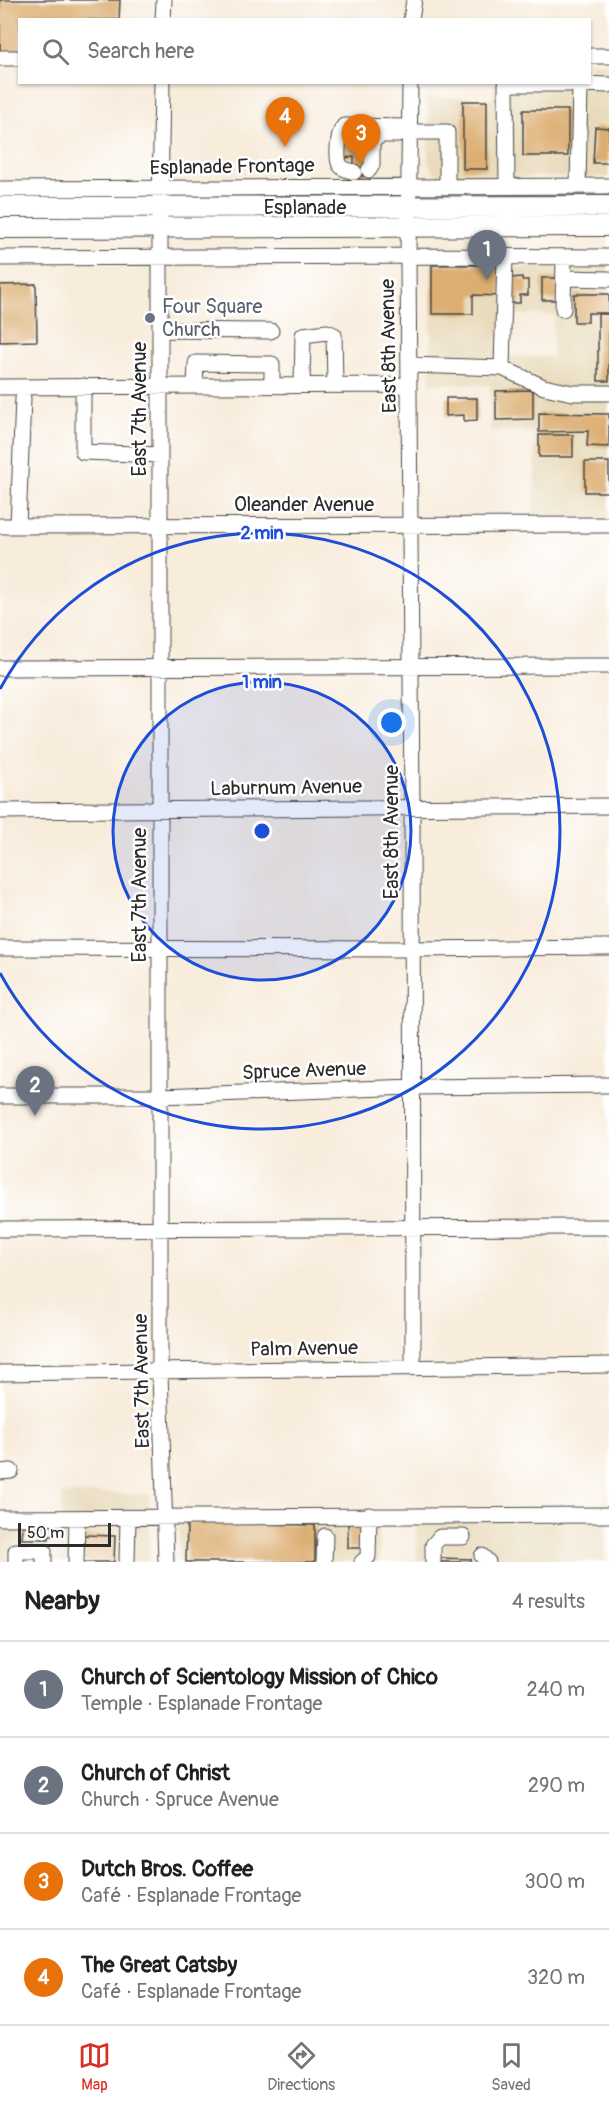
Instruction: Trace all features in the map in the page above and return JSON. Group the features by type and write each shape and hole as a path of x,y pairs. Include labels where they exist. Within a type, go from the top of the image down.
{"main road":[{"name":"Esplanade","path":"0,207 160,197 409,217 609,226"},
{"name":"Esplanade","path":"0,228 160,228 609,206"}],"street":[{"path":"163,18 164,0"},
{"path":"405,0 410,18"},
{"path":"410,18 414,0"},
{"path":"591,56 609,56"},
{"path":"0,58 18,58"},
{"name":"East 7th Avenue","path":"162,84 160,1372 166,1562"},
{"name":"East 8th Avenue","path":"410,84 408,256 413,1367"},
{"path":"507,186 506,84 609,85"},
{"path":"578,186 580,84"},
{"path":"409,131 380,135 375,138 372,142 372,165 361,171 345,169 340,165 339,135 344,126 447,132 447,186"},
{"name":"Esplanade Frontage","path":"0,189 160,197 409,185 609,186"},
{"path":"502,368 505,256"},
{"path":"563,309 564,257"},
{"path":"0,258 609,257"},
{"path":"564,278 609,279"},
{"path":"160,330 271,331"},
{"path":"302,385 303,335 327,332 334,335 335,385"},
{"path":"195,386 196,363 273,364 273,385"},
{"path":"409,365 502,368 544,387 573,393 609,393"},
{"path":"0,387 409,385"},
{"path":"83,387 82,452 160,455"},
{"path":"18,526 22,398"},
{"name":"Oleander Avenue","path":"0,526 609,525"},
{"path":"0,668 609,666"},
{"name":"Laburnum Avenue","path":"0,812 412,806 609,806"},
{"path":"0,948 609,947"},
{"name":"Spruce Avenue","path":"0,1096 160,1096 413,1087 609,1085"},
{"path":"0,1229 609,1227"},
{"name":"Palm Avenue","path":"0,1373 609,1365"},
{"path":"362,1562 368,1557 369,1515"},
{"path":"0,1518 609,1515"},
{"path":"76,1562 77,1518"},
{"path":"127,1562 128,1518"},
{"path":"324,1562 325,1536"},
{"path":"433,1562 433,1545 440,1537 463,1537"},
{"path":"16,1562 16,1551 44,1551 44,1562"}],"shaded area":[{"path":"591,63 609,63 609,177 440,177 432,170 428,161 428,97 494,99 494,84 591,84"},
{"path":"432,262 505,262 505,267 568,268 568,262 609,263 609,518 534,517 535,432 490,431 490,385 430,383","holes":["504,314 554,315 552,357 503,356"]},
{"path":"62,1494 150,1495 149,1562 0,1562 0,1521 62,1521"},
{"path":"380,1520 380,1562 179,1562 179,1522"},
{"path":"416,1520 605,1520 605,1562 417,1562"}],"building":[{"path":"0,0 120,0 119,18 18,18 18,52 0,52"},
{"path":"463,101 487,101 487,169 463,169"},
{"path":"523,110 568,110 568,156 523,156"},
{"path":"595,127 609,128 609,163 593,163"},
{"path":"341,141 368,141 369,176 354,176 354,157 341,158"},
{"path":"432,265 501,265 500,296 473,295 473,314 432,314"},
{"path":"522,277 522,280 528,280 528,295 520,295 520,303 509,303 510,278"},
{"path":"542,278 558,278 558,300 542,300"},
{"path":"36,284 37,341 0,342 0,285"},
{"path":"574,294 609,294 609,313 588,313 588,322 574,322"},
{"path":"598,314 609,314 609,381 598,381"},
{"path":"533,390 533,419 496,420 496,391"},
{"path":"446,398 477,398 477,420 464,421 464,415 446,416"},
{"path":"539,413 609,414 609,447 587,446 588,431 539,432"},
{"path":"539,435 573,435 573,457 539,457"},
{"path":"585,462 609,462 609,492 585,492"},
{"path":"348,1521 363,1521 363,1548 348,1548"},
{"path":"187,1523 315,1525 315,1562 186,1562"},
{"path":"23,1526 55,1526 54,1536 49,1536 49,1539 22,1539"},
{"path":"84,1535 115,1536 114,1562 83,1562"},
{"path":"438,1558 471,1559 471,1562 438,1562"}],"place":[{"name":"The Great Catsby","path":"285,147"},
{"name":"Dutch Bros. Coffee","path":"361,164"},
{"name":"Church of Scientology Mission of Chico","path":"487,280"},
{"name":"Four Square Church","path":"150,318"},
{"name":"Church of Christ","path":"35,1116"}]}
